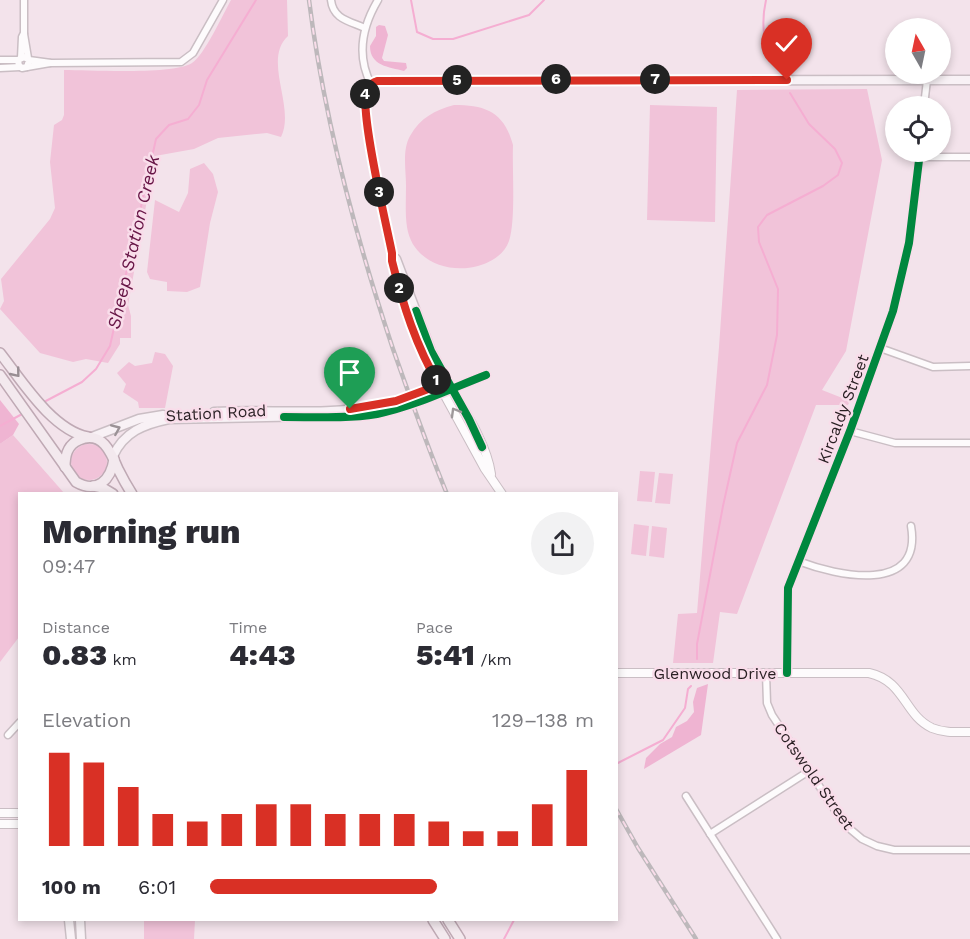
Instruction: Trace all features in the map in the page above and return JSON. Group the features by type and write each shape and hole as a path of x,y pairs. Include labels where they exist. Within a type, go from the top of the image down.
{"main road":[{"path":"445,387 422,355 413,333 392,261 372,154 365,96 371,84 377,81 567,79 885,80"},
{"path":"951,80 970,80"},
{"path":"0,353 51,416 73,433 90,437 107,445 131,492"},
{"path":"0,375 76,482 103,488 110,492"},
{"name":"Station Road","path":"90,437 148,417 237,411 315,411 364,408 445,387"},
{"name":"Station Road","path":"113,457 121,441 132,431 147,424 169,419 358,416 398,408 445,387"},
{"path":"65,467 66,453 70,447 80,439 90,437"},
{"path":"93,486 103,482 109,476 113,457"},
{"path":"69,921 70,939"},
{"path":"80,921 81,939"},
{"path":"434,921 445,939"},
{"path":"449,921 460,939"}],"street":[{"path":"24,0 22,38 24,62"},
{"path":"0,60 51,63 181,62 193,53 223,0"},
{"path":"331,0 332,9 336,15 365,28"},
{"path":"371,84 362,64 362,55 365,28 378,0"},
{"path":"0,68 24,62"},
{"path":"951,156 970,157"},
{"name":"Kircaldy Street","path":"787,673 788,588 850,431 893,311 909,243 919,162"},
{"path":"880,348 933,367 970,366"},
{"path":"445,387 475,431 490,464 491,476 501,492"},
{"path":"850,431 895,443 970,443"},
{"path":"798,561 820,570 844,574 885,575 900,567 910,555 914,538 911,526"},
{"name":"Glenwood Drive","path":"618,673 865,673 879,676 895,686 917,716 926,724 944,731 970,732"},
{"name":"Cotswold Street","path":"765,673 769,709 844,823 856,835 870,843 894,850 970,850"},
{"path":"8,735 18,724"},
{"path":"710,834 809,771"},
{"path":"686,796 777,939"},
{"path":"0,813 18,813"},
{"path":"0,824 18,824"}],"shaded area":[{"path":"231,0 287,0 288,36 281,46 278,58 285,112 285,125 281,137 267,133 218,138 194,149 155,156 128,305 131,316 131,338 120,338 120,344 108,363 86,359 73,362 40,353 0,309 4,301 1,279 50,219 55,208 50,162 54,125 62,120 64,115 64,70 150,70 182,67 192,63 208,44"},
{"path":"385,26 388,35 382,58 384,61 406,63 407,68 404,71 381,65 373,58 370,46 376,36 376,27"},
{"path":"867,89 882,160 846,351 822,390 850,401 848,405 816,405 737,614 720,612 713,663 673,663 678,614 697,613 737,90"},
{"path":"454,105 475,107 492,113 504,125 513,145 513,208 509,241 504,250 492,260 467,268 444,266 424,256 410,239 406,222 405,160 410,136 423,120 434,112"},
{"path":"650,105 717,107 715,222 647,220"},
{"path":"204,163 213,174 218,192 210,223 200,287 187,292 167,291 167,282 150,279 147,272 155,200 179,212 188,193 190,169"},
{"path":"155,352 165,354 173,366 165,408 139,408 138,402 123,392 126,384 117,373 129,362 135,366 152,363"},
{"path":"0,400 19,424 13,435 0,444"},
{"path":"13,435 63,492 18,492 18,638 0,662 0,444"},
{"path":"89,444 102,449 107,462 102,475 89,480 76,475 71,462 76,449"},
{"path":"640,471 655,472 652,502 637,501"},
{"path":"659,473 673,474 670,504 655,503"},
{"path":"634,524 649,526 646,556 631,554"},
{"path":"652,526 667,528 664,558 649,556"},
{"path":"708,684 701,735 644,769 646,758 660,744 672,737 676,727 687,721 694,712 693,702 697,688"},
{"path":"144,921 195,921 194,939 144,939"}],"waterway":[{"name":"Sheep Station Creek","path":"42,403 82,382 96,369 110,346 156,139 169,125 188,119 199,105 207,80 256,0"},
{"name":"Sheep Station Creek","path":"411,0 417,32 433,39 453,39 529,15 544,0"},
{"path":"766,0 763,23 767,46 775,59 789,72"},
{"path":"697,659 697,644 737,443 767,385 777,335 778,289 759,242 758,227 767,215 823,186 838,175 842,163 835,149 809,124 790,93"},
{"name":"Sheep Station Creek","path":"0,426 24,413"},
{"path":"618,763 663,740 685,708 688,689 691,686"},
{"path":"504,939 513,921"}],"railway":[{"path":"309,0 323,89 354,220 393,349 446,492"},
{"path":"618,813 696,939"}],"cycle path":[{"path":"787,673 788,588 850,431 893,311 909,243 919,162"},
{"path":"416,311 431,351 482,447"},
{"path":"284,417 342,417 377,414 419,402 486,375"}],"route":[{"path":"350,409 396,401 439,385 413,333 392,261 372,154 365,96 371,84 377,81 567,79 787,80"}]}
